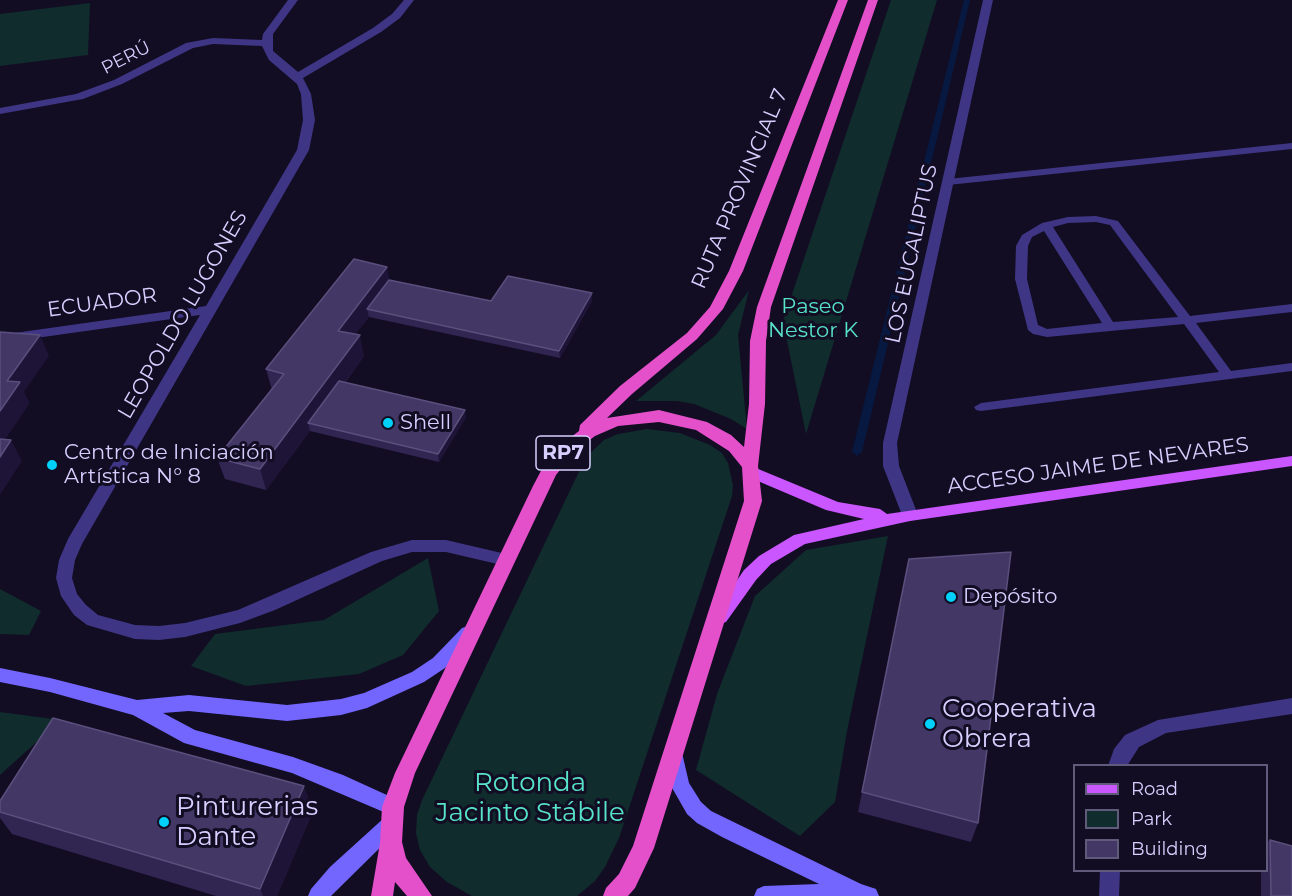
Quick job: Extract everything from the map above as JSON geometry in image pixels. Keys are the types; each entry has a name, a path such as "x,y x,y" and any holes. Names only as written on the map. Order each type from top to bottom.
{"highway":[{"name":"RUTA PROVINCIAL 7","path":"569,447 626,390 692,336 716,309 735,271 843,0"},
{"path":"614,896 627,881 643,848 752,507 754,489 750,469 757,404 758,341 764,307 873,0"},
{"name":"RP7","path":"382,896 392,825 405,773 545,478 569,447 590,432 615,421 659,417 687,421 714,431 735,447 750,469"},
{"path":"392,825 396,861 405,878 421,896"}],"main road":[{"name":"ACCESO JAIME DE NEVARES","path":"714,627 750,575 765,560 782,548 820,534 910,515 1292,461"},
{"name":"ACCESO JAIME DE NEVARES","path":"750,469 848,511 882,516 910,515"},
{"path":"137,708 189,704 287,712 341,707 367,700 418,677 439,663 477,621"},
{"path":"0,675 50,685 137,708 191,737 293,765 336,781 392,825 337,874 318,896"},
{"path":"673,754 680,786 694,808 704,817 863,895"},
{"path":"764,896 863,895"}],"street":[{"path":"292,0 268,34 267,43 268,51 273,58 297,77 377,30 396,16 409,0"},
{"name":"LOS EUCALIPTUS","path":"910,515 891,466 890,443 988,0"},
{"name":"PERÚ","path":"0,111 79,97 118,82 190,45 213,41 267,43"},
{"name":"LEOPOLDO LUGONES","path":"297,77 302,83 308,107 309,120 303,150 74,543 67,560 64,578 69,596 80,610 93,620 135,632 159,633 185,630 240,616 378,556 412,546 446,546 506,560"},
{"name":"ECUADOR","path":"0,339 211,309"},
{"path":"1119,760 1132,741 1164,726 1292,706"},
{"path":"1109,896 1110,872"}],"lane":[{"path":"948,182 1292,146"},
{"path":"1228,375 1187,320 1114,222 1096,219 1068,220 1046,225 1028,235 1022,246 1021,279 1032,327 1037,331 1047,333 1187,320 1292,308"},
{"path":"1046,225 1110,326"},
{"path":"981,407 1292,367"}],"green space":[{"name":"Paseo Nestor K","path":"891,0 937,0 806,434 783,321"},
{"path":"90,3 88,55 0,66 0,14"},
{"path":"749,290 738,335 747,429 731,419 694,404 677,401 636,401 716,335"},
{"name":"Rotonda Jacinto Stábile","path":"647,429 680,433 710,445 722,453 728,463 733,485 732,496 619,838 605,867 595,881 577,896 472,896 447,882 430,867 420,850 416,833 417,815 422,800 586,457 604,440 618,434"},
{"path":"888,536 847,731 835,802 800,836 696,770 717,694 755,596 806,550"},
{"path":"428,558 439,611 403,655 359,674 246,686 191,666 215,634 324,620"},
{"path":"0,589 41,611 29,635 0,634"},
{"path":"0,712 61,720 0,775"}],"building":[{"path":"354,259 387,267 338,331 360,335 260,469 217,458 284,374 266,369"},
{"path":"508,276 592,293 559,351 367,309 389,280 491,301"},
{"path":"0,332 40,335 7,381 20,382 0,411"},
{"path":"339,381 465,410 438,454 308,423"},
{"path":"0,439 11,440 0,457"},
{"name":"Cooperativa Obrera","path":"1011,552 978,823 862,792 909,559"},
{"name":"Pinturerias Dante","path":"53,718 304,786 260,889 0,812 0,801"},
{"path":"1270,840 1292,846 1292,896 1271,896"}],"waterway":[{"path":"857,452 967,0"}],"place":[{"name":"Shell","path":"388,423"},
{"name":"Centro de Iniciación Artística N° 8","path":"52,465"},
{"name":"Depósito","path":"951,597"},
{"name":"Cooperativa Obrera","path":"930,724"},
{"name":"Pinturerias Dante","path":"164,822"}]}
